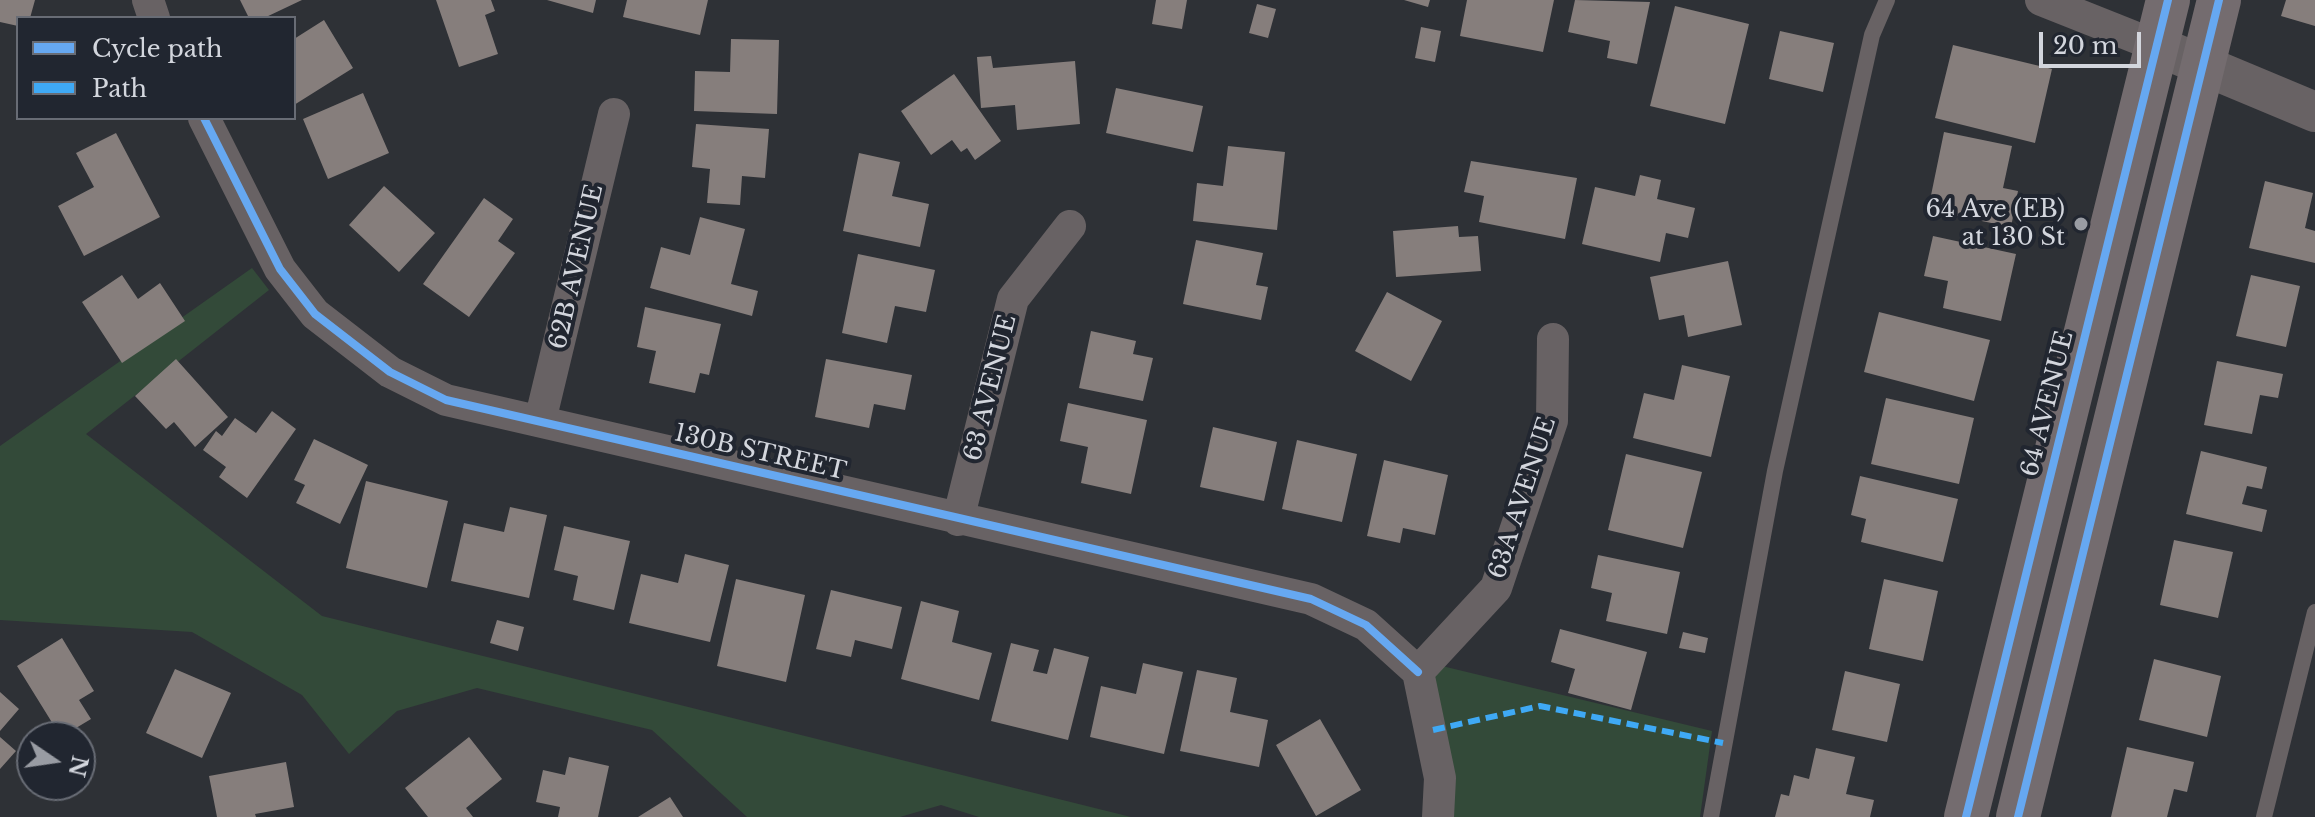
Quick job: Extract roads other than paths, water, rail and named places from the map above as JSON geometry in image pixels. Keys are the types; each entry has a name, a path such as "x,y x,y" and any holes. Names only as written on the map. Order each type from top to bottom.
{"main road":[{"name":"64 AVENUE","path":"1966,817 2168,0"},
{"path":"2018,817 2219,0"}],"street":[{"path":"2041,0 2315,112"},
{"name":"62B AVENUE","path":"540,421 614,114"},
{"name":"130B STREET","path":"205,120 280,269 315,314 390,372 446,400 1311,599 1366,625 1418,672"},
{"name":"63 AVENUE","path":"958,520 1013,299 1070,226"},
{"name":"63A AVENUE","path":"1418,672 1496,588 1552,421 1553,339"},
{"path":"1418,672 1440,778 1438,817"}],"lane":[{"path":"1711,817 1778,456 1872,35 1887,0"},
{"path":"2264,817 2315,612"}],"place":[{"name":"64 Ave (EB) at 130 St","path":"2081,224"}]}
